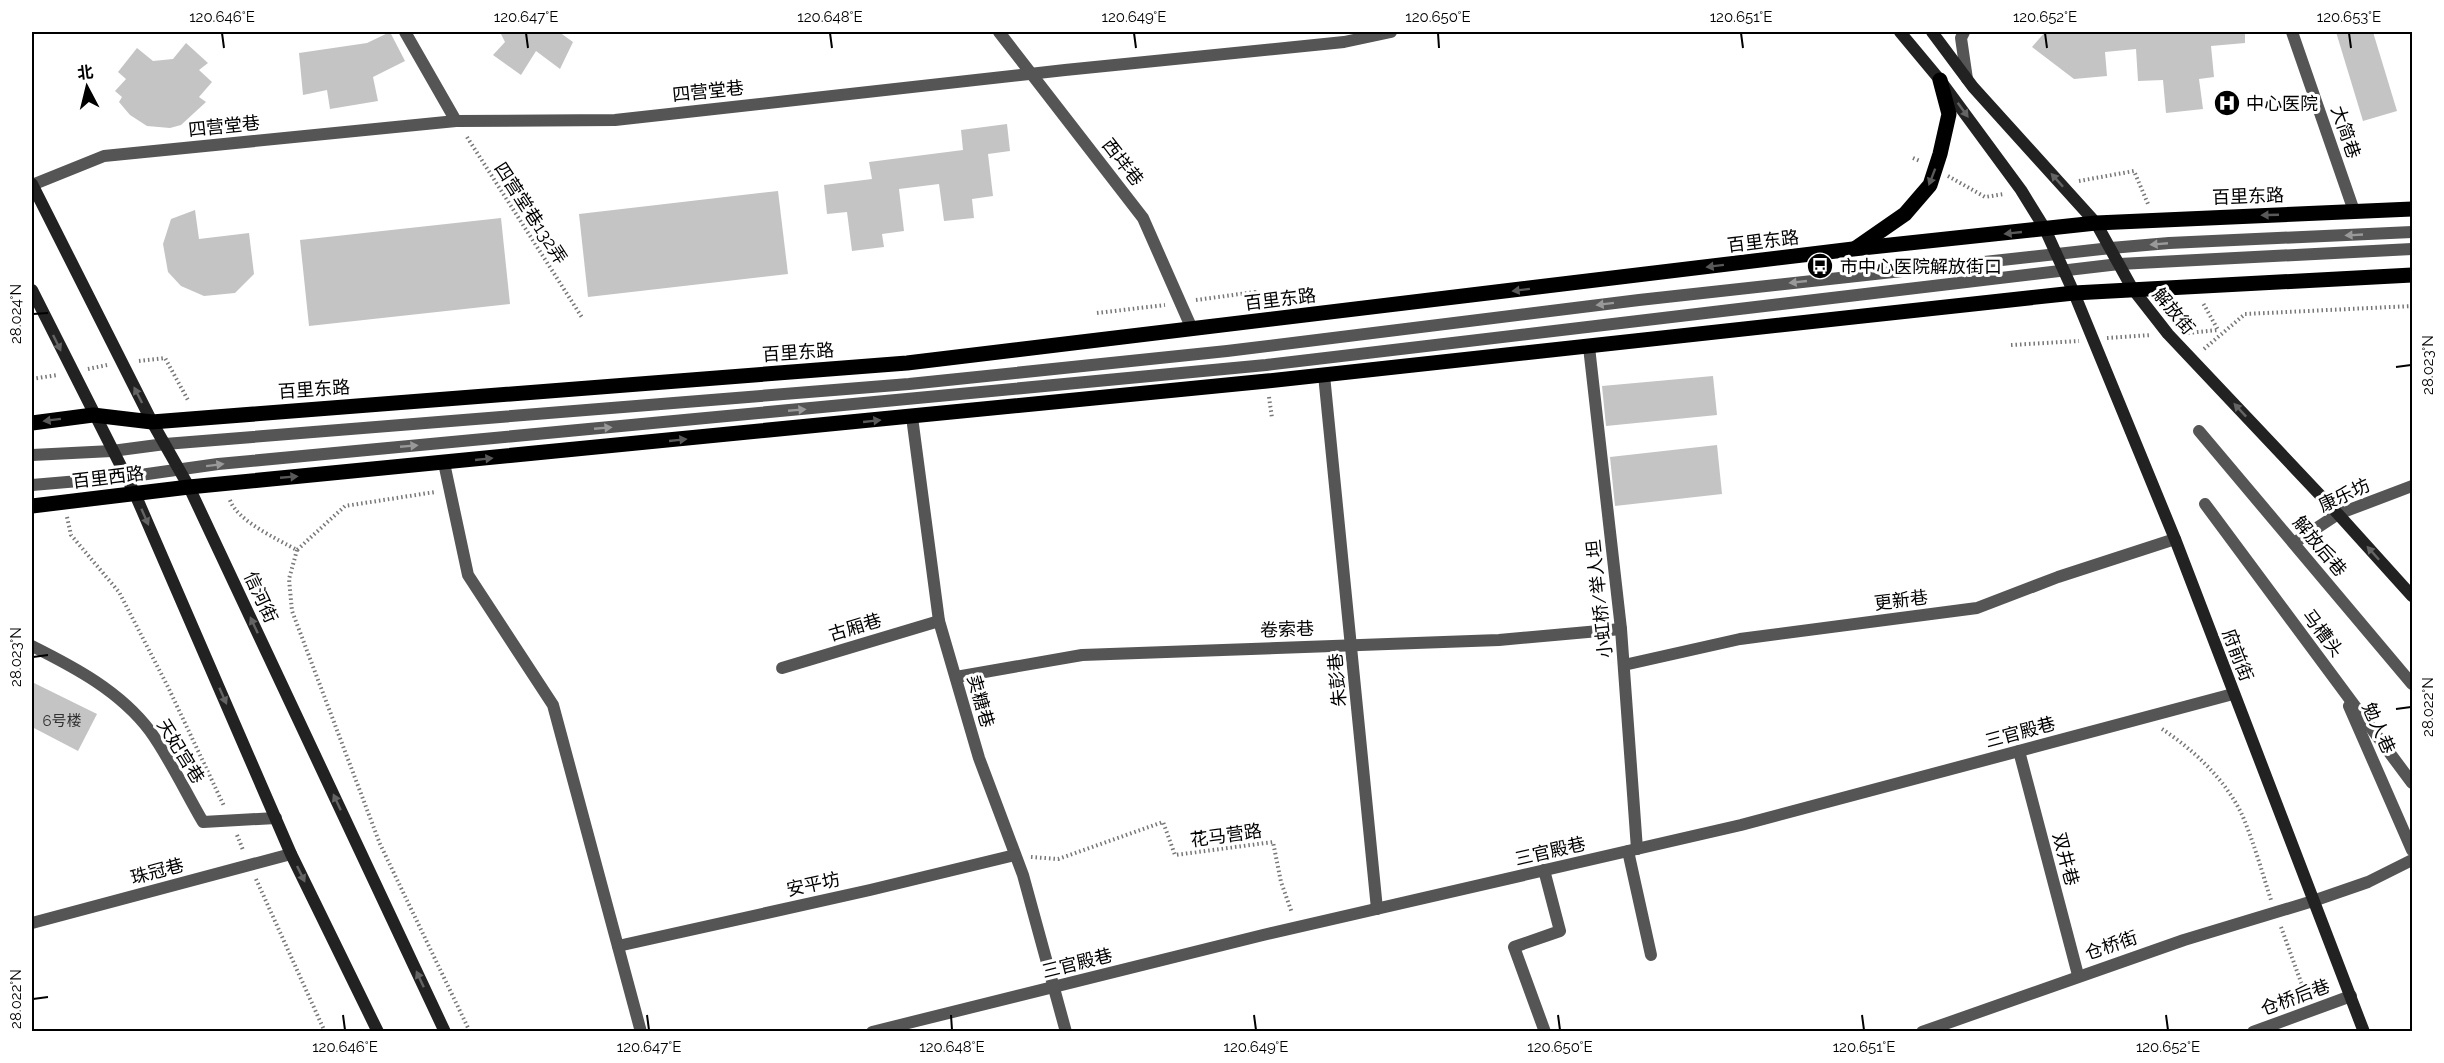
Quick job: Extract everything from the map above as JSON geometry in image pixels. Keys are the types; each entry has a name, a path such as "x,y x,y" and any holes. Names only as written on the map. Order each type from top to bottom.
{"main road":[{"path":"1900,32 1940,80 2021,190 2045,229 2074,292"},
{"name":"解放街","path":"1932,32 1967,79 2096,223 2132,288 2168,334 2412,596"},
{"path":"1853,249 1905,214 1930,185 1940,154 1948,114 1940,80"},
{"name":"信河街","path":"32,185 152,422 189,487 444,1032"},
{"name":"百里东路","path":"152,422 907,363 1853,249 2096,223 2412,209"},
{"path":"189,487 1324,375 2074,292 2412,274"},
{"path":"32,290 93,415 135,494 291,854 378,1032"},
{"name":"府前街","path":"2074,292 2175,539 2364,1032"},
{"path":"32,423 93,415 152,422"},
{"name":"百里西路","path":"32,506 189,487"}],"street":[{"path":"405,32 456,121"},
{"name":"西垟巷","path":"999,32 1143,218 1192,329"},
{"name":"四营堂巷","path":"32,185 104,156 456,121 615,120 1344,42 1391,32"},
{"path":"1964,32 1961,38 1967,79"},
{"name":"大简巷","path":"2292,32 2354,211"},
{"path":"32,455 112,451 165,444 909,384 1227,351 1639,300 2110,248 2169,243 2412,232"},
{"path":"32,485 126,477 241,462 1266,365 2119,264 2412,249"},
{"name":"小虹桥/举人坦","path":"1590,347 1624,665 1633,850 1651,955"},
{"name":"朱彭巷","path":"1324,375 1377,909"},
{"name":"卖糖巷","path":"912,417 939,621 979,758 1023,875 1066,1032"},
{"name":"解放后巷","path":"2199,430 2412,684"},
{"path":"444,463 468,575 553,705 641,1032"},
{"name":"康乐坊","path":"2294,543 2338,514 2412,486"},
{"name":"马槽头","path":"2205,504 2412,783"},
{"name":"更新巷","path":"1624,665 1740,639 1977,608 2058,577 2175,539"},
{"name":"古厢巷","path":"782,668 939,621"},
{"name":"卷索巷","path":"956,677 1082,655 1499,640 1621,630"},
{"name":"天妃宫巷","path":"32,646 77,669 110,692 150,730 203,822 276,818"},
{"name":"勉人巷","path":"2341,686 2412,850"},
{"name":"三官殿巷","path":"872,1032 1298,927 1752,822 2233,694"},
{"name":"双井巷","path":"2019,751 2078,975"},
{"name":"珠冠巷","path":"32,923 291,854"},
{"name":"安平坊","path":"618,946 1015,855"},
{"name":"仓桥街","path":"1922,1032 2078,975 2368,882 2412,860"},
{"path":"1544,870 1560,931 1514,947 1545,1032"},
{"name":"仓桥后巷","path":"2253,1032 2351,996"}],"path":[{"name":"四营堂巷132弄","path":"456,121 583,319"},
{"path":"2192,360 2245,314 2412,306"},
{"path":"63,502 71,535 119,592 168,687 325,1032"},
{"path":"297,550 289,579 292,611 380,844 470,1032"},
{"path":"2144,718 2182,742 2218,777 2242,815 2312,1010"},
{"name":"花马营路","path":"1015,855 1058,859 1163,822 1175,855 1273,842 1281,882 1298,927"}],"building":[{"path":"390,32 405,61 373,77 378,101 330,109 327,90 303,95 299,53 367,43"},
{"path":"500,32 559,32 573,42 560,69 536,51 521,75 493,55 505,42"},
{"path":"2045,32 2245,32 2245,43 2211,46 2214,77 2199,79 2203,109 2166,113 2163,80 2138,81 2136,49 2105,52 2107,76 2074,79 2032,47"},
{"path":"2336,32 2373,32 2397,111 2363,121"},
{"path":"186,43 208,63 199,70 212,82 199,97 206,102 181,125 170,128 147,126 130,115 119,102 122,97 115,91 126,79 118,72 137,48 153,61 173,59"},
{"path":"1007,124 1010,151 988,154 993,196 972,199 974,218 944,221 939,184 899,189 904,231 882,234 884,247 852,251 847,212 827,214 824,185 872,179 869,162 963,150 961,130"},
{"path":"778,191 788,274 588,297 579,214"},
{"path":"195,210 199,239 249,233 254,274 235,293 204,296 181,286 168,272 163,244 171,219"},
{"path":"501,218 510,304 309,326 300,240"},
{"path":"1713,376 1717,415 1606,426 1602,386"},
{"path":"1717,445 1722,494 1615,506 1610,457"},
{"path":"32,682 97,714 78,751 32,727"}],"place":[{"name":"中心医院","path":"2227,103"},
{"name":"市中心医院解放街口","path":"1820,266"}]}
